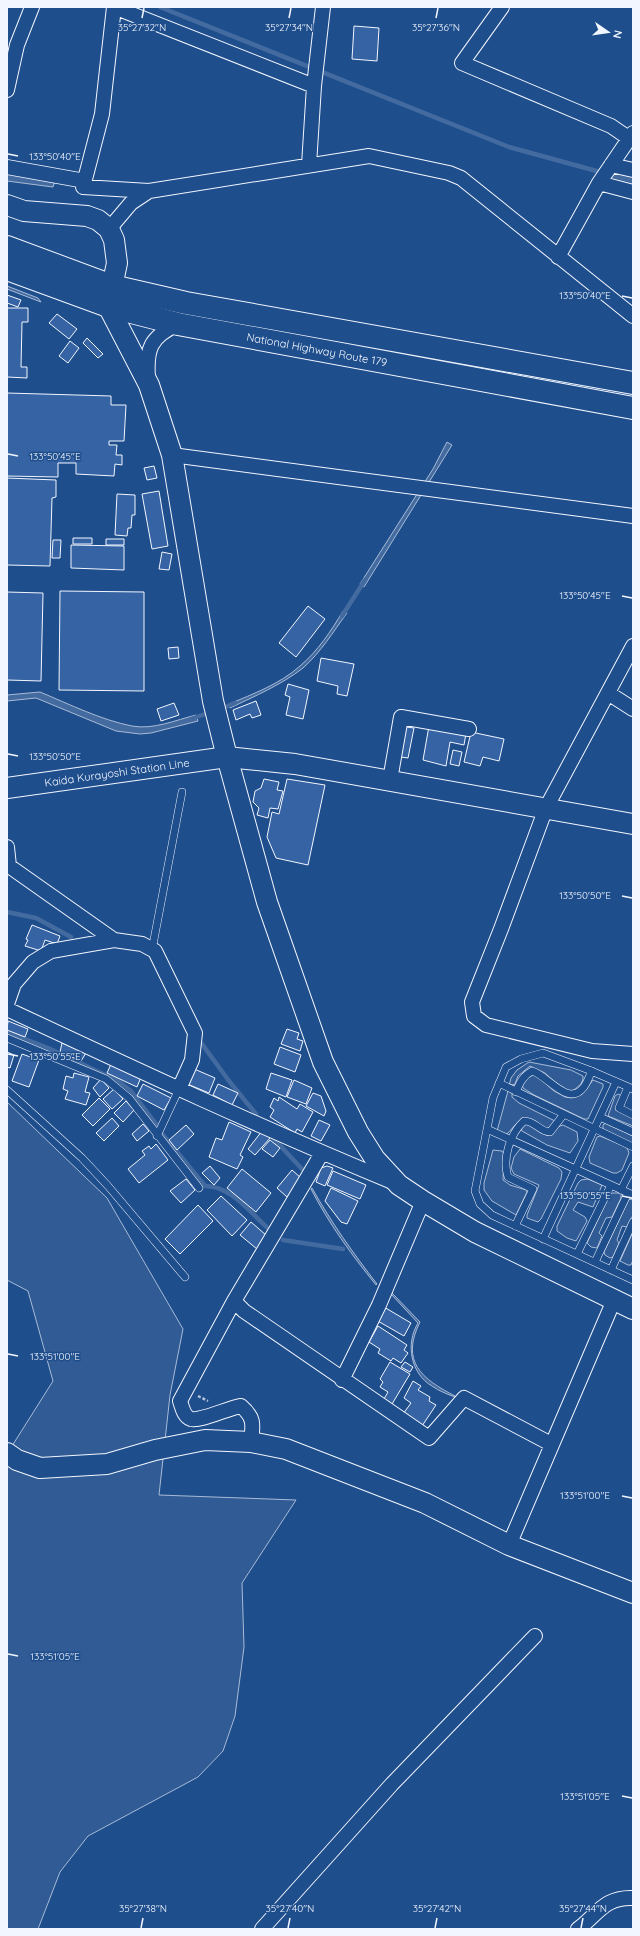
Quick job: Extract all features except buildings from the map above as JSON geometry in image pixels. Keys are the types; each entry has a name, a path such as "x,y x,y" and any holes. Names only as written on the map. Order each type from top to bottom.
{"highway":[{"name":"National Highway Route 179","path":"7,247 110,296 178,324 633,408"},
{"name":"National Highway Route 179","path":"7,269 110,296 186,303 633,383"}],"street":[{"path":"7,90 12,44 32,7"},
{"path":"314,86 114,7 102,114 83,187 149,191 369,156 449,173 461,178 633,316"},
{"path":"309,165 314,86 323,7"},
{"path":"502,7 462,64 611,126 632,137 598,183 558,257"},
{"path":"611,165 633,170"},
{"path":"7,167 85,181"},
{"path":"598,183 633,192"},
{"path":"109,229 131,203 149,191"},
{"path":"7,205 24,211 87,216 98,220 109,229 114,240 117,263 110,296 148,385 172,455 213,701 267,902 323,1062 358,1132 375,1158 399,1185"},
{"path":"148,385 147,358 150,346 158,336 178,324"},
{"path":"172,455 633,516"},
{"path":"633,646 546,808 472,1002 474,1016 486,1025 592,1051 633,1054"},
{"path":"608,693 633,709"},
{"path":"390,780 401,717 469,729"},
{"name":"Kaida Kurayoshi Station Line","path":"7,788 227,757 295,764 633,824"},
{"path":"7,847 9,866 114,940"},
{"path":"7,1004 14,984 33,962 51,951 114,940 142,944 155,951 195,1033 192,1060 179,1089"},
{"path":"7,1009 179,1089 322,1153 399,1185 474,1232 633,1309"},
{"path":"251,1442 252,1420 249,1413 241,1406 191,1419 186,1416 180,1401 184,1391 234,1301 322,1153"},
{"path":"342,1380 379,1305 423,1201"},
{"path":"509,1545 614,1300"},
{"path":"234,1301 244,1311 342,1380 429,1438 464,1398 551,1444"},
{"path":"7,1453 17,1460 40,1468 67,1468 107,1464 155,1450 205,1440 251,1442 286,1449 425,1503 509,1545 633,1593"},
{"path":"262,1929 392,1784 535,1636"},
{"path":"578,1929 588,1921 596,1911 608,1902 624,1898 633,1898"}],"lane":[{"path":"152,950 182,792"},
{"path":"7,1038 106,1079 129,1098 157,1136 199,1188"},
{"path":"633,1115 619,1108 631,1088 592,1071 543,1053 521,1059 506,1066 493,1098 474,1191 480,1204 492,1215 631,1279 633,1271"},
{"path":"516,1092 520,1082 526,1074 532,1071 539,1073 562,1092 575,1094 583,1089 592,1071"},
{"path":"543,1239 616,1082"},
{"path":"499,1084 633,1147"},
{"path":"157,1136 179,1089"},
{"path":"7,1090 56,1133 87,1163 185,1278"},
{"path":"515,1226 532,1189 508,1177 506,1169 511,1139 524,1121 529,1121 546,1132 550,1132 564,1114"},
{"path":"600,1117 633,1131"},
{"path":"487,1129 628,1192"},
{"path":"595,1262 628,1192 633,1166"},
{"path":"577,1254 611,1185"},
{"path":"611,1270 633,1222"}],"path":[{"path":"184,1391 209,1401"}],"shaded area":[{"path":"7,173 55,181 53,187 7,181"},
{"path":"7,286 38,298 41,302 7,289"},
{"path":"447,442 452,445 364,587 360,584 433,469"},
{"path":"343,611 347,613 321,649 303,668 277,685 230,708 229,704 275,683 300,666 313,654 324,640"},
{"path":"40,692 97,716 132,726 156,726 196,715 198,721 151,733 140,734 116,731 36,698 7,701 7,695"},
{"path":"529,1062 571,1070 583,1076 583,1079 581,1084 574,1090 569,1091 562,1089 545,1073 530,1066 518,1076 515,1084 509,1086 511,1078 517,1070"},
{"path":"532,1075 537,1076 554,1091 565,1097 572,1098 583,1093 593,1080 603,1084 603,1087 588,1119 584,1119 534,1095 523,1088 522,1082"},
{"path":"508,1091 512,1093 512,1097 519,1103 555,1121 550,1129 544,1129 535,1123 517,1123 507,1134 497,1131"},
{"path":"618,1094 622,1096 617,1108 633,1117 633,1126 608,1116 615,1096"},
{"path":"7,1102 107,1198 183,1329 170,1395 159,1495 296,1500 242,1583 244,1647 235,1716 223,1751 198,1777 88,1836 60,1872 38,1929 7,1929 7,1444 12,1446 53,1381 28,1291 7,1280"},
{"path":"526,1121 542,1132 563,1125 577,1132 578,1141 570,1153 547,1145 522,1131 521,1129"},
{"path":"606,1123 633,1136 633,1144 603,1129 603,1125"},
{"path":"600,1136 626,1147 628,1150 629,1153 622,1170 617,1173 613,1173 590,1163 589,1157 597,1137"},
{"path":"520,1149 559,1168 562,1172 561,1179 541,1219 538,1222 527,1218 527,1215 539,1185 514,1174 511,1168 514,1157"},
{"path":"493,1150 502,1151 504,1154 503,1180 510,1185 526,1190 527,1192 516,1215 492,1201 484,1190 484,1183"},
{"path":"588,1179 602,1185 593,1207 578,1202 573,1210 585,1217 587,1221 576,1241 567,1238 557,1231 557,1226 578,1183 581,1180"},
{"path":"312,1188 351,1249 377,1284 376,1285 333,1227 311,1189"},
{"path":"612,1193 621,1194 621,1198 612,1217 606,1218 599,1233 602,1236 597,1248 591,1247 587,1243 609,1196"},
{"path":"629,1199 633,1200 633,1215 627,1227 622,1226 617,1240 619,1243 613,1257 610,1258 605,1255 604,1252"},
{"path":"633,1232 633,1260 631,1265 628,1265 620,1261"},
{"path":"390,1293 392,1293 420,1322 414,1336 412,1348 414,1359 418,1368 424,1376 455,1397 435,1388 425,1381 419,1374 412,1358 411,1349 414,1331 418,1323"}],"waterway":[{"path":"160,7 509,147 633,181"},
{"path":"342,616 365,580"},
{"path":"220,709 235,703"},
{"path":"191,719 211,712"},
{"path":"7,912 36,918 71,937"},
{"path":"7,1032 48,1048 118,1081 131,1091 156,1124"},
{"path":"202,1044 229,1081 256,1114"},
{"path":"163,1135 205,1186 215,1187 232,1196 270,1230"},
{"path":"273,1138 302,1169"},
{"path":"283,1240 343,1249"}]}
